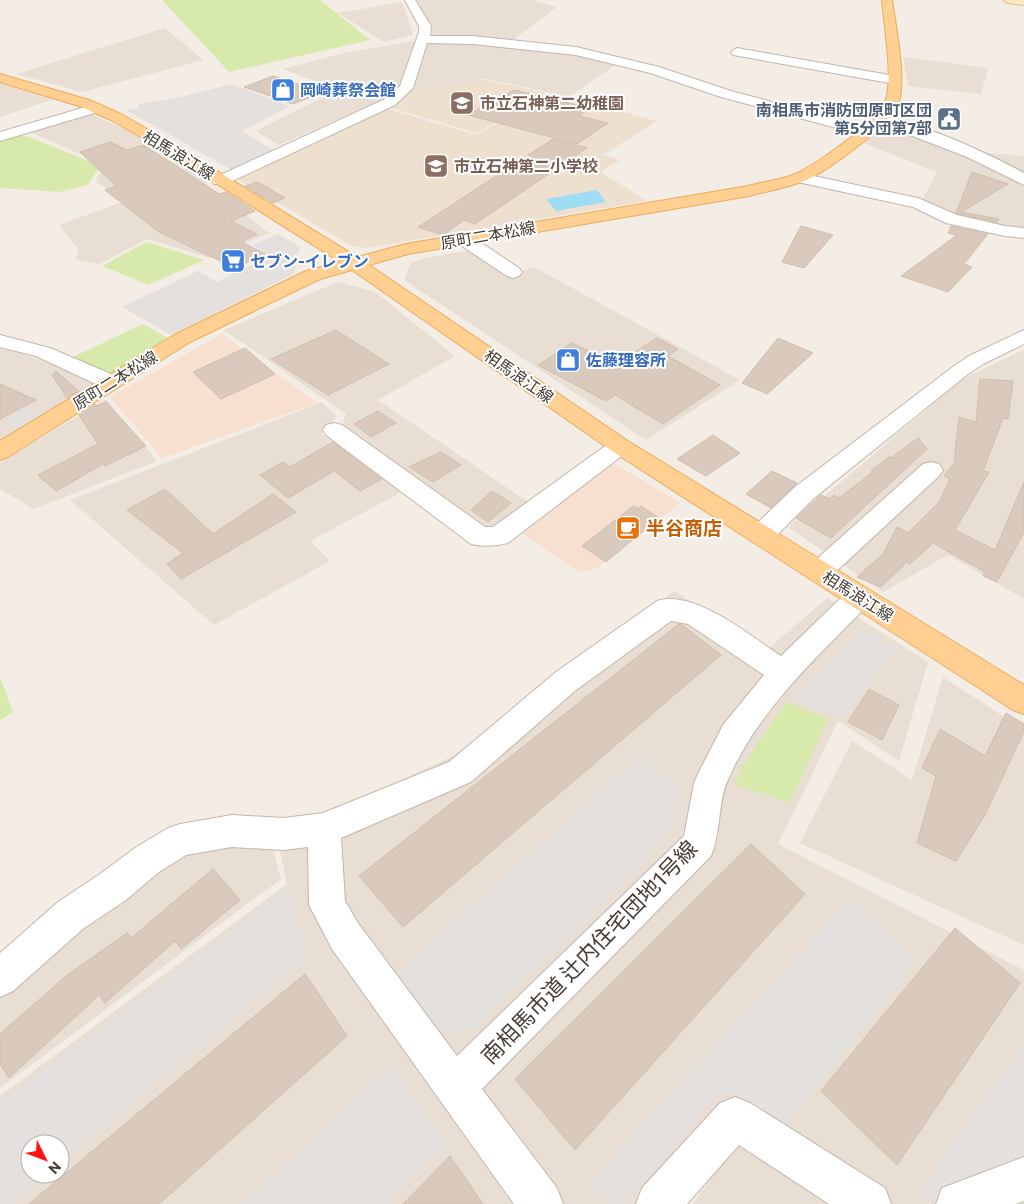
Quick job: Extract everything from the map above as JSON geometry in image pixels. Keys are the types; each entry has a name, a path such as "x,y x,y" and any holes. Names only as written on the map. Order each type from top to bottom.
{"main road":[{"name":"原町二本松線","path":"0,452 183,338 312,275 353,262 406,249 749,191 799,178 823,166 881,118 892,102 895,80 887,0"},
{"name":"相馬浪江線","path":"0,78 66,96 96,108 168,147 353,262 620,446 1024,701"}],"street":[{"path":"220,181 390,102 406,88 423,39 425,26 410,0"},
{"path":"1008,0 1024,2"},
{"path":"423,39 491,41 576,51 629,63 726,94 864,131"},
{"path":"738,52 895,80"},
{"path":"0,137 96,108"},
{"path":"881,118 983,158 1024,180"},
{"path":"799,178 918,204 952,219 1005,231 1024,233"},
{"path":"465,240 513,272"},
{"path":"760,535 804,493 960,370 1024,336"},
{"path":"0,341 28,346 70,362 110,382"},
{"path":"334,430 480,537 499,536 620,446"},
{"path":"819,572 931,470"},
{"name":"南相馬市道 辻内住宅団地1号線","path":"455,1087 699,844 710,783 734,735 783,673 859,597"},
{"path":"0,978 71,915 113,887 147,860 180,840 232,831 284,834 324,829 460,772 566,682 667,609 695,614 783,673"},
{"path":"324,829 327,905 345,936 541,1204"},
{"path":"658,1204 735,1118 869,1204"},
{"path":"958,1204 1024,1179"}],"shaded area":[{"path":"417,0 531,0 557,7 513,40 431,37 433,30"},
{"path":"402,2 413,35 384,42 338,13"},
{"path":"165,28 203,60 82,92 16,74"},
{"path":"415,41 545,49 618,63 569,97 483,78 467,85 426,88 410,87 279,145 256,131 338,90 283,69 345,53"},
{"path":"903,57 988,68 981,94 908,86"},
{"name":"市立石神第二幼稚園","path":"481,79 547,93 477,133 388,107 411,88 468,85"},
{"path":"0,83 54,99 0,117"},
{"path":"231,84 290,106 242,131 275,151 232,170 126,110 139,108 138,104 181,97"},
{"name":"市立石神第二小学校","path":"551,93 657,121 603,155 620,160 601,172 647,201 367,248 352,246 237,179 385,108 476,135"},
{"path":"89,113 126,130 174,158 269,233 210,258 147,239 99,264 75,260 79,250 59,225 125,201 96,182 104,164 27,131"},
{"path":"888,125 972,157 1024,185 1024,232 953,218 922,201 937,172 863,143"},
{"path":"976,152 1024,156 1024,176"},
{"path":"278,234 300,247 294,274 171,335 122,307 198,271 217,282 270,256 252,245"},
{"path":"475,249 512,274 534,267 740,380 646,440 404,280 411,263 422,259"},
{"path":"338,282 375,292 455,356 378,400 528,502 490,529 342,425 346,414 224,330"},
{"path":"222,334 317,403 162,458 110,397"},
{"path":"0,349 14,351 98,380 0,440"},
{"path":"1024,350 1024,599 948,555 883,592 788,527 964,378"},
{"path":"106,399 157,461 34,509 0,489 0,463"},
{"path":"322,402 337,416 321,434 402,492 310,541 330,561 214,625 70,500"},
{"path":"28,406 42,415 16,429 4,420"},
{"path":"610,461 680,503 598,567 581,573 517,530"},
{"path":"674,591 767,650 827,598 928,662 899,761 838,721 778,844 1024,970 1024,1204 841,1204 739,1135 683,1204 0,1204 0,1096 287,884 273,818 321,817 453,756"},
{"path":"861,632 876,635 896,649 842,718 792,699"},
{"path":"943,677 1024,730 1024,945 800,843 852,741 912,780"},
{"path":"641,755 678,789 673,826 634,871 472,1030 438,1031 394,974"},
{"path":"264,816 281,879 0,1088 0,965 171,833"},
{"path":"288,887 307,958 70,1156 70,1134 20,1134 20,1184 36,1184 12,1204 0,1204 0,1102"},
{"path":"849,899 918,960 785,1126 721,1091 624,1204 611,1204 589,1182"},
{"path":"1024,1043 1024,1204 937,1204 918,1193"},
{"path":"390,1065 447,1145 388,1204 242,1204"},
{"path":"745,1144 834,1204 693,1204 734,1146"}],"green space":[{"path":"162,0 320,0 370,40 229,72"},
{"path":"0,132 30,137 100,166 88,185 59,192 0,188"},
{"path":"146,242 204,260 148,285 102,266"},
{"path":"143,324 168,338 111,373 71,358"},
{"path":"0,677 13,712 0,720"},
{"path":"786,702 828,718 790,803 735,785 742,767"}],"water":[{"path":"597,190 606,202 556,211 546,199"}],"building":[{"name":"岡崎葬祭会館","path":"273,76 323,92 293,104 244,87"},
{"path":"514,90 585,107 581,110 586,111 579,116 608,123 577,144 468,115"},
{"path":"553,139 587,148 475,224 464,220 443,235 418,227"},
{"path":"110,142 127,150 143,145 219,194 226,192 255,211 231,221 257,234 242,242 265,254 235,268 159,232 105,190 116,186 80,152"},
{"path":"972,172 1008,184 961,212 999,219 997,222 956,213"},
{"path":"258,182 285,198 273,203 245,186"},
{"path":"801,226 833,235 804,268 782,262"},
{"path":"951,226 988,234 964,264 972,267 948,292 901,276 957,235 948,233"},
{"path":"336,330 389,364 328,395 271,359"},
{"path":"657,338 678,349 668,356 720,385 663,424 615,395 606,401 538,365 572,343 617,364"},
{"path":"778,338 813,353 767,394 742,383"},
{"path":"245,348 275,374 221,399 193,372"},
{"path":"56,371 79,391 67,398 52,375"},
{"path":"980,379 1013,381 1008,419 1003,418 983,471 989,472 955,530 995,550 1024,482 1024,532 997,582 983,576 985,572 933,543 910,564 907,562 881,587 857,577 883,554 897,527 908,533 940,501 950,479 944,476 954,463 959,417 976,422"},
{"path":"0,384 36,400 0,419"},
{"path":"106,402 146,446 105,466 103,464 56,491 38,475 98,444 79,415 95,404 97,406"},
{"path":"378,411 396,423 371,437 354,424"},
{"path":"713,435 740,453 706,476 677,459"},
{"path":"918,438 927,449 831,538 796,518 821,495 830,499 834,495 839,498 889,457 891,458"},
{"path":"333,442 381,479 360,491 334,471 288,498 260,475 283,462 290,467"},
{"path":"441,452 461,465 433,482 409,467"},
{"path":"772,471 797,483 771,508 746,494"},
{"path":"165,489 213,534 273,494 296,512 181,579 167,564 183,553 127,510"},
{"path":"492,491 511,503 488,522 471,510"},
{"name":"半谷商店","path":"633,506 638,509 641,506 659,518 606,562 582,546"},
{"path":"679,624 721,655 403,927 359,876"},
{"path":"869,689 899,705 882,740 848,722"},
{"path":"1006,713 1024,724 1024,731 985,815 956,861 917,843 936,776 922,768 940,729 985,756"},
{"path":"751,844 805,894 575,1150 515,1079"},
{"path":"213,869 240,900 181,949 175,941 105,1003 99,995 9,1078 0,1064 0,1034 66,976 127,933 131,938"},
{"path":"955,928 1020,983 897,1165 821,1091"},
{"path":"305,974 347,1036 159,1204 29,1204 53,1184 70,1184 70,1170"},
{"path":"450,1156 483,1204 403,1204"}],"place":[{"name":"岡崎葬祭会館","path":"283,90"},
{"name":"市立石神第二幼稚園","path":"462,103"},
{"name":"南相馬市消防団原町区団 第5分団第7部","path":"949,119"},
{"name":"市立石神第二小学校","path":"436,166"},
{"name":"セブン-イレブン","path":"233,261"},
{"name":"佐藤理容所","path":"568,360"},
{"name":"半谷商店","path":"628,528"}]}
